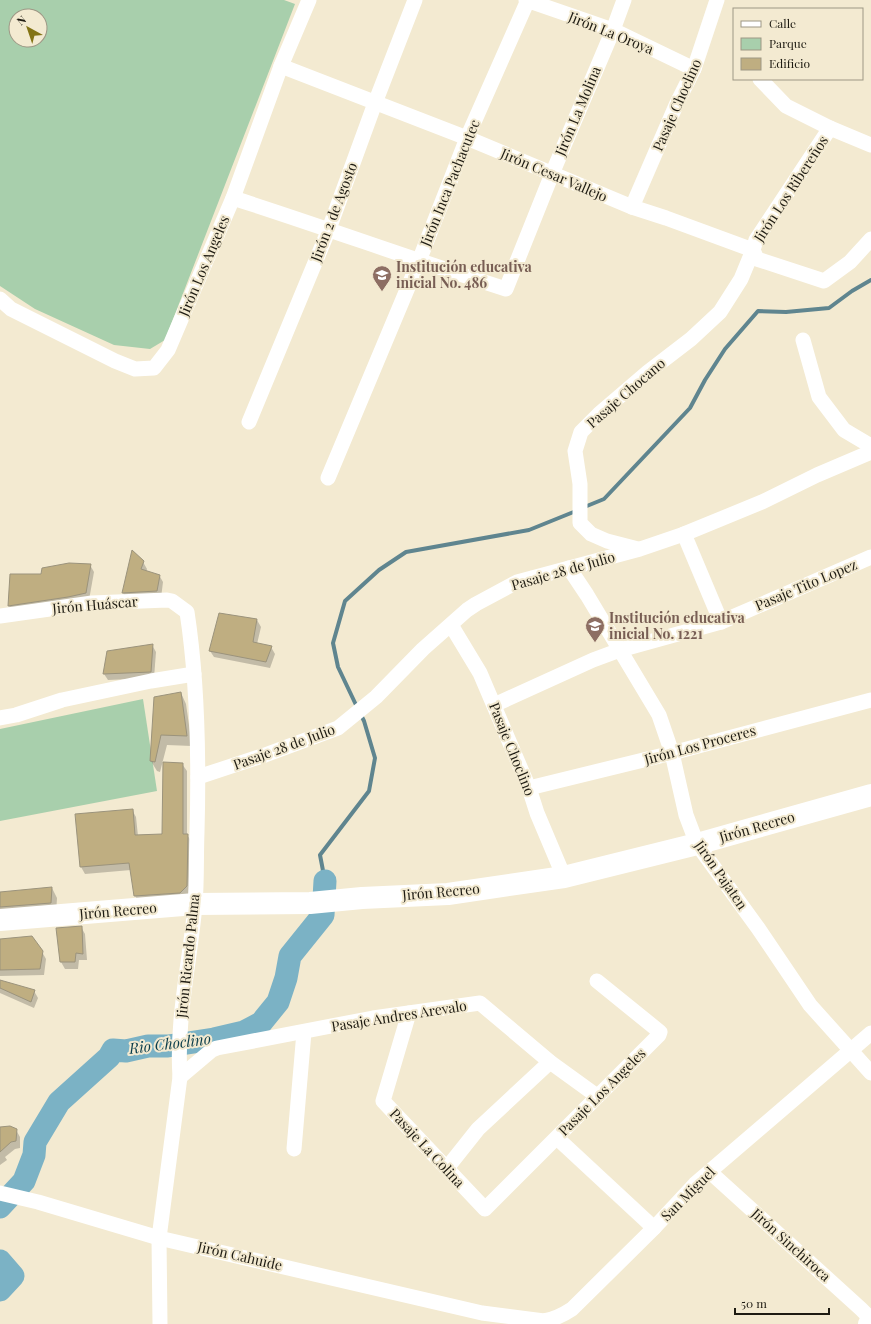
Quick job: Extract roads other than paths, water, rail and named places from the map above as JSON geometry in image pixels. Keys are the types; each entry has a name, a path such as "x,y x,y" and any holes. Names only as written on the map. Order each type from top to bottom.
{"main road":[{"name":"Jirón Recreo","path":"0,920 195,904 310,903 362,898 448,894 564,877 697,844 871,795"},
{"path":"868,1324 871,1320"}],"street":[{"name":"Jirón 2 de Agosto","path":"249,422 329,229 375,103 415,0"},
{"name":"Jirón La Oroya","path":"527,0 613,30 694,69"},
{"name":"Jirón Inca Pachacutec","path":"328,478 419,262 467,138 527,0"},
{"name":"Jirón La Molina","path":"419,262 506,289 624,0"},
{"name":"Pasaje Choclino","path":"632,207 677,103 694,69 717,0"},
{"name":"Jirón Los Angeles","path":"0,299 11,309 115,361 135,369 154,368 168,350 233,198 281,66 307,1"},
{"name":"Jirón Cesar Vallejo","path":"281,66 467,138 632,207 753,250 757,259 824,281 850,262 871,239"},
{"path":"761,80 786,106 830,128 871,145"},
{"name":"Jirón Los Ribereños","path":"753,250 756,240 830,128"},
{"path":"233,198 329,229 419,262"},
{"name":"Pasaje Chocano","path":"640,549 607,541 590,534 580,523 580,484 575,452 581,432 599,414 648,372 691,339 720,312 741,280 753,250"},
{"path":"803,340 819,398 844,430 871,446"},
{"name":"Pasaje 28 de Julio","path":"198,778 338,728 376,697 423,650 476,604 506,587 517,582 640,549 684,534 762,502 817,475 871,452"},
{"path":"684,534 721,622"},
{"name":"Pasaje Tito Lopez","path":"494,705 620,650 721,622 871,557"},
{"name":"Jirón Pajaten","path":"569,568 587,595 659,715 672,753 686,815 697,844 758,928 810,1005 852,1050 871,1073"},
{"name":"Jirón Huáscar","path":"0,616 92,603 167,600 172,601 187,612"},
{"name":"Jirón Ricardo Palma","path":"160,1324 159,1238 180,1077 180,1030 195,904 198,778 192,643 187,612"},
{"name":"Pasaje Choclino","path":"451,625 480,673 529,788 537,813 564,877"},
{"path":"0,718 16,715 62,700 151,681 194,674"},
{"name":"Jirón Los Proceres","path":"529,788 672,753 871,700"},
{"name":"Pasaje Los Angeles","path":"485,1209 660,1034 660,1032 597,981"},
{"name":"Pasaje Andres Arevalo","path":"180,1077 214,1048 373,1018 480,1003 550,1062 597,1096"},
{"name":"Pasaje La Colina","path":"409,1013 383,1101 485,1209"},
{"path":"294,1149 304,1032"},
{"name":"San Miguel","path":"488,1319 544,1321 562,1316 572,1309 654,1228 695,1184 871,1034"},
{"path":"447,1168 478,1129 550,1062"},
{"path":"557,1138 654,1228"},
{"name":"Jirón Sinchiroca","path":"710,1172 862,1309 871,1320"},
{"name":"Jirón Cahuide","path":"0,1193 38,1202 159,1238 488,1319"}],"waterway":[{"path":"582,508 604,499 690,408 705,380 725,349 758,311 786,312 829,308 852,291 871,280"},
{"path":"357,707 338,667 333,643 345,601 379,570 406,552 529,530 576,511"},
{"path":"325,881 320,855 369,791 375,758 364,721 360,713"},
{"name":"Rio Choclino","path":"0,1207 24,1181 34,1155 35,1142 59,1102 109,1057 113,1050 126,1051 148,1046 168,1046 214,1039 244,1032 261,1023 278,1002 286,978 290,956 323,915 325,881"},
{"name":"Rio Choclino","path":"0,1261 13,1276 0,1290"}],"place":[{"name":"Institución educativa inicial No. 486","path":"382,292"},
{"name":"Institución educativa inicial No. 1221","path":"595,643"}]}
